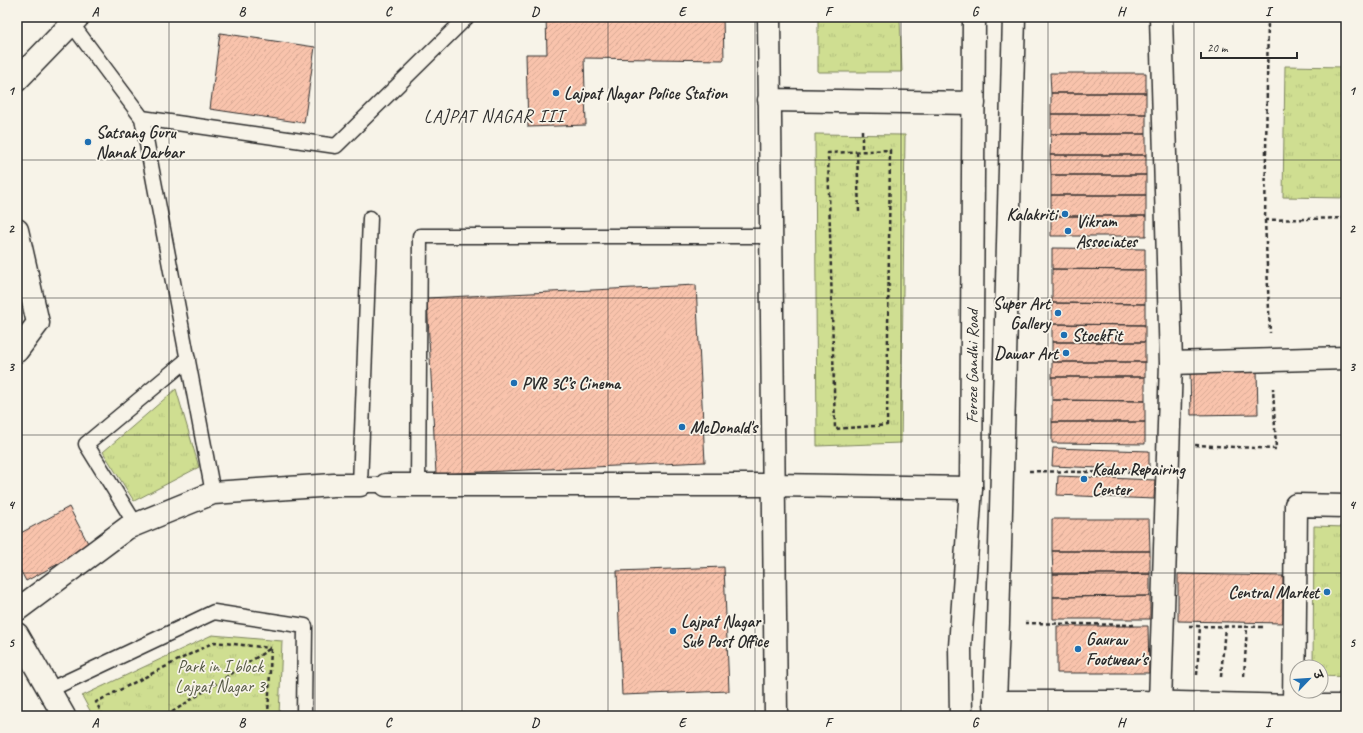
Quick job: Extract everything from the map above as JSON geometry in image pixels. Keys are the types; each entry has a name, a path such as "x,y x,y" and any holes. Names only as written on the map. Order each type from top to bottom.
{"street":[{"path":"769,17 776,716"},
{"name":"Feroze Gandhi Road","path":"960,716 960,646 971,488 974,17"},
{"name":"Feroze Gandhi Road","path":"995,709 1014,17"},
{"path":"1146,707 1167,474 1171,362 1161,17"},
{"path":"17,80 74,20"},
{"path":"769,100 974,103"},
{"path":"17,230 38,323 17,351"},
{"path":"1171,362 1346,358"},
{"path":"17,610 128,528 213,494 334,485 360,485"},
{"path":"386,485 773,485 971,488"},
{"path":"1294,706 1296,505 1346,506"},
{"path":"17,634 64,716"},
{"path":"995,709 1146,707 1196,703 1346,706"}],"lane":[{"path":"142,118 336,146 467,17"},
{"path":"74,20 142,118 213,494"},
{"path":"370,218 360,485 386,485"},
{"path":"418,485 420,236 771,236"},
{"path":"136,525 86,444 188,359"},
{"path":"49,690 214,612 305,626 304,716"}],"path":[{"path":"1268,17 1265,220 1346,218"},
{"path":"890,150 887,425 835,429 828,153 857,152 890,150"},
{"path":"857,152 859,212"},
{"path":"1002,469 1167,474"},
{"path":"1196,703 1200,626"},
{"path":"1218,704 1225,626"},
{"path":"1243,705 1247,627"},
{"path":"103,716 96,702 214,642 271,648"},
{"path":"166,716 271,648"},
{"path":"268,716 271,648"}],"green space":[{"path":"818,17 900,17 902,72 818,72"},
{"path":"1285,66 1346,67 1346,198 1283,197"},
{"path":"815,134 905,135 901,443 817,446"},
{"path":"176,389 199,467 134,501 103,452"},
{"path":"1314,526 1346,527 1346,677 1329,676 1329,659 1313,659"},
{"name":"Park in I block Lajpat Nagar 3","path":"212,635 282,641 279,716 93,716 82,696"}],"building":[{"name":"Lajpat Nagar Police Station","path":"546,17 723,17 724,60 584,58 586,125 528,127 526,54 547,54"},
{"path":"220,33 315,47 304,123 210,109"},
{"path":"1050,73 1146,73 1146,93 1051,93"},
{"path":"1051,93 1146,93 1146,114 1051,114"},
{"path":"1051,114 1146,114 1146,134 1051,134"},
{"path":"1051,134 1146,134 1146,155 1050,155"},
{"path":"1050,155 1146,155 1146,175 1051,175"},
{"path":"1051,175 1146,175 1146,195 1051,195"},
{"path":"1051,195 1146,195 1146,216 1051,216"},
{"path":"1051,216 1146,216 1146,236 1051,236"},
{"path":"1052,248 1145,249 1145,270 1052,269"},
{"path":"1052,269 1145,270 1145,304 1052,303"},
{"path":"696,285 705,462 436,474 427,298"},
{"path":"1052,303 1145,304 1145,325 1052,324"},
{"path":"1052,324 1145,325 1145,342 1052,342"},
{"path":"1052,342 1145,342 1145,362 1052,362"},
{"path":"1052,362 1145,362 1145,377 1052,377"},
{"path":"1257,370 1258,414 1191,415 1190,371"},
{"path":"1052,377 1145,377 1145,401 1052,400"},
{"path":"1052,400 1145,401 1145,422 1052,422"},
{"path":"1052,422 1145,422 1145,444 1052,443"},
{"path":"1053,448 1149,451 1149,470 1052,466"},
{"path":"1058,476 1155,480 1154,499 1057,495"},
{"path":"69,507 90,547 26,581 17,564 17,535"},
{"path":"1052,519 1149,519 1150,551 1052,551"},
{"path":"1052,551 1150,551 1150,574 1053,574"},
{"name":"Lajpat Nagar Sub Post Office","path":"724,567 729,691 622,695 617,571"},
{"path":"1053,574 1150,574 1150,596 1053,597"},
{"path":"1178,574 1283,576 1283,623 1178,621"},
{"path":"1150,596 1150,619 1053,619 1053,597"},
{"path":"1057,626 1148,626 1149,673 1057,673"}],"place":[{"name":"Lajpat Nagar Police Station","path":"556,93"},
{"name":"Satsang Guru Nanak Darbar","path":"88,142"},
{"name":"Kalakriti","path":"1065,214"},
{"name":"Vikram Associates","path":"1068,231"},
{"name":"Super Art Gallery","path":"1058,313"},
{"name":"StockFit","path":"1064,335"},
{"name":"Dawar Art","path":"1066,353"},
{"name":"PVR 3C’s Cinema","path":"514,383"},
{"name":"McDonald's","path":"682,427"},
{"name":"Kedar Repairing Center","path":"1084,479"},
{"name":"Central Market","path":"1327,592"},
{"name":"Lajpat Nagar Sub Post Office","path":"673,631"},
{"name":"Gaurav Footwear's","path":"1078,649"}],"district":[{"name":"LAJPAT NAGAR III","path":"494,116"}]}
